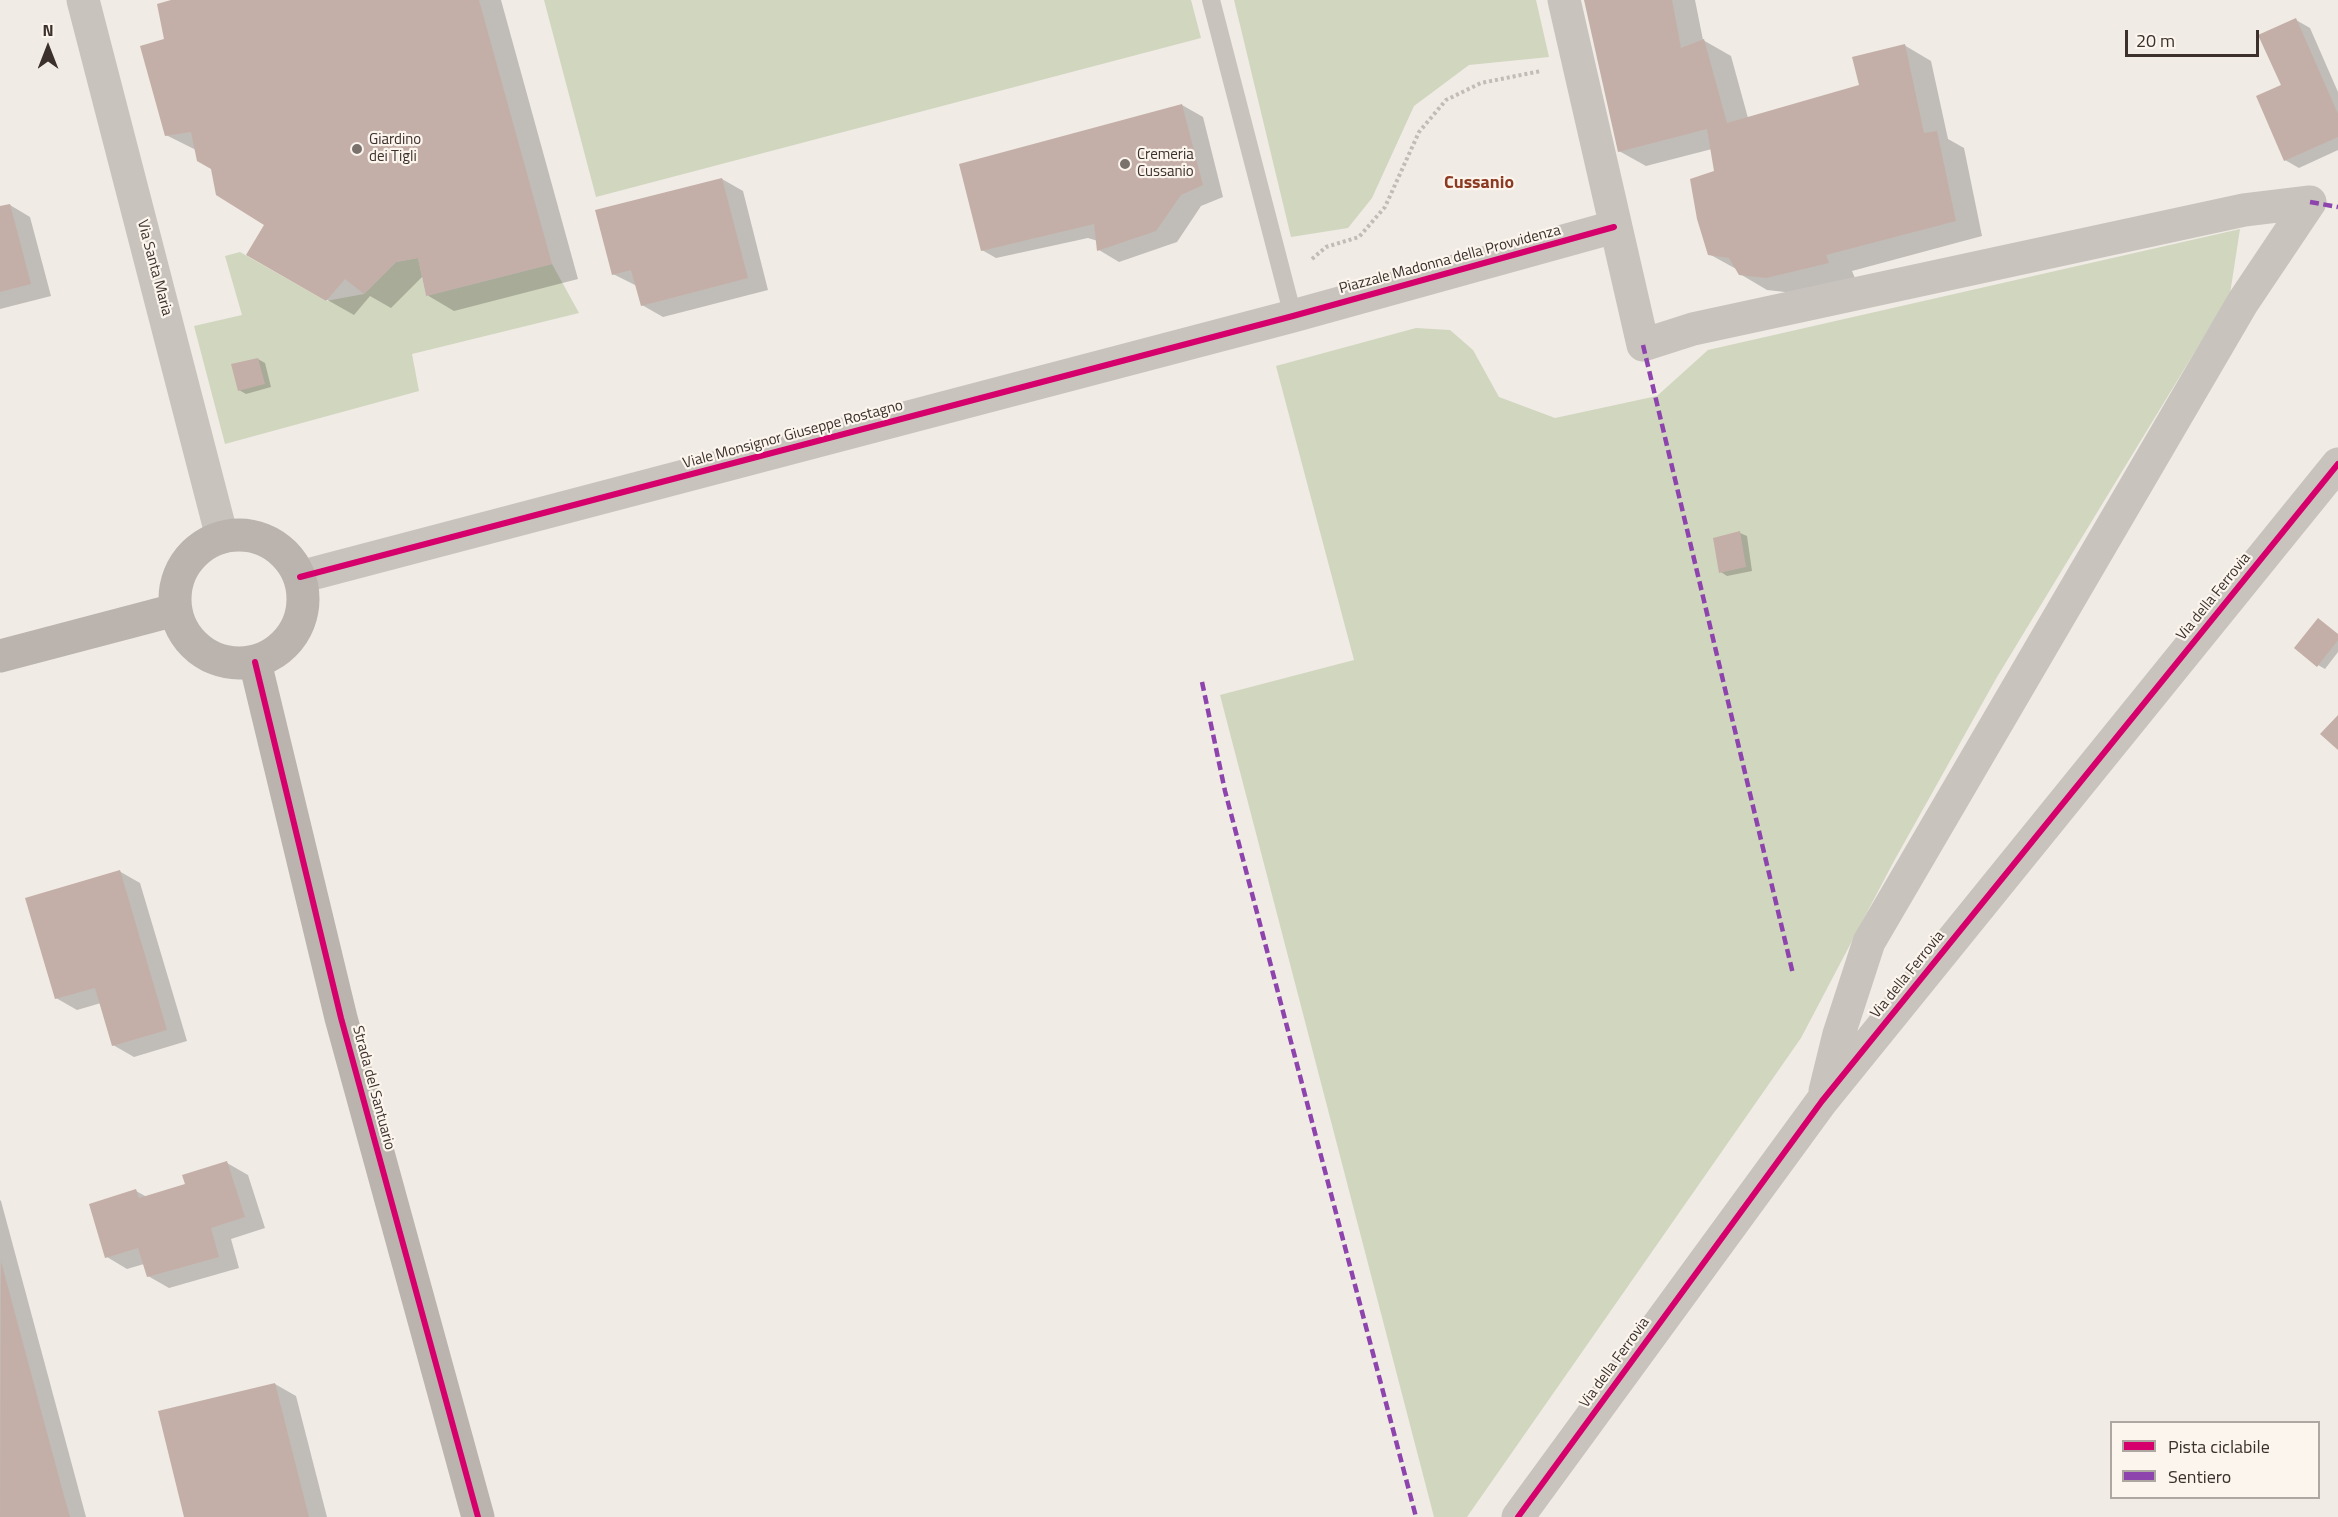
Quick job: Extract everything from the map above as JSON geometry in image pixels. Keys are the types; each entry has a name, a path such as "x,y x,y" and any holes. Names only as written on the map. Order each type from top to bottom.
{"street":[{"name":"Via Santa Maria","path":"83,0 222,537"},
{"path":"1564,0 1614,227"},
{"name":"Via della Ferrovia","path":"1614,227 1643,345 1693,329 2233,212 2310,202 2243,302 1869,942 1839,1034 1822,1101"},
{"name":"Piazzale Madonna della Provvidenza","path":"1306,313 1614,227"},
{"name":"Viale Monsignor Giuseppe Rostagno","path":"300,577 1306,313"},
{"name":"Via della Ferrovia","path":"1518,1517 1822,1101 2338,464"},
{"path":"241,535 260,538 277,547 291,561 300,577 304,598 301,619 291,639 275,653 255,662 234,664 213,659 195,647 182,630 175,610 175,591 179,573 190,557 204,544 222,537 241,535"},
{"path":"0,656 175,610"},
{"name":"Strada del Santuario","path":"255,662 342,1018 478,1517"}],"lane":[{"path":"1211,0 1306,313"}],"path":[{"path":"1306,313 1310,261 1326,247 1359,237 1385,207 1419,132 1446,100 1481,83 1578,63"}],"green space":[{"path":"544,0 1191,0 1201,38 596,197"},
{"path":"1234,0 1536,0 1549,57 1469,65 1414,106 1372,198 1348,228 1291,237"},
{"path":"2240,229 2230,294 1997,677 1894,861 1801,1038 1467,1517 1434,1517 1220,695 1354,660 1276,366 1416,328 1450,330 1473,350 1499,397 1555,418 1657,396 1708,350"},
{"path":"240,252 326,301 364,294 396,262 418,258 426,296 552,264 579,313 412,354 419,391 225,444 194,326 242,315 225,256"}],"building":[{"name":"Giardino dei Tigli","path":"171,0 479,0 552,264 426,296 418,258 396,262 364,294 345,279 326,301 246,255 264,225 216,195 211,169 197,161 191,132 165,136 140,46 164,39 157,4"},
{"path":"1584,0 1672,0 1681,48 1704,39 1727,123 1859,85 1852,57 1905,44 1924,133 1937,131 1956,221 1826,255 1829,263 1766,278 1739,275 1729,258 1708,255 1697,219 1690,179 1714,171 1707,129 1618,152"},
{"path":"2296,18 2338,114 2338,137 2284,161 2256,96 2281,85 2258,35"},
{"path":"1182,104 1203,185 1181,195 1156,231 1097,251 1094,224 981,251 959,164"},
{"path":"722,178 748,278 641,306 631,270 612,275 595,210"},
{"path":"10,204 31,284 0,292 0,206"},
{"path":"258,358 265,384 238,391 231,364"},
{"path":"1740,531 1746,567 1719,573 1713,538"},
{"path":"2318,618 2338,634 2338,640 2317,667 2294,648"},
{"path":"2338,715 2338,750 2320,734"},
{"path":"120,870 167,1030 112,1046 95,988 55,999 25,898"},
{"path":"227,1161 245,1217 211,1228 219,1257 147,1277 138,1248 105,1258 89,1204 136,1189 139,1198 185,1184 182,1175"},
{"path":"1,1261 64,1496 70,1517 0,1517"},
{"path":"275,1383 309,1517 184,1517 158,1411"}],"marked path":[{"path":"2310,202 2338,207"},
{"path":"1643,345 1793,974"},
{"path":"1202,682 1225,791 1416,1517"}],"cycle path":[{"path":"300,577 1293,316 1614,227"},
{"path":"1518,1517 1822,1101 2338,464"},
{"path":"255,662 341,1018 478,1517"}],"place":[{"name":"Giardino dei Tigli","path":"357,149"},
{"name":"Cremeria Cussanio","path":"1125,164"}],"district":[{"name":"Cussanio","path":"1479,184"}]}
